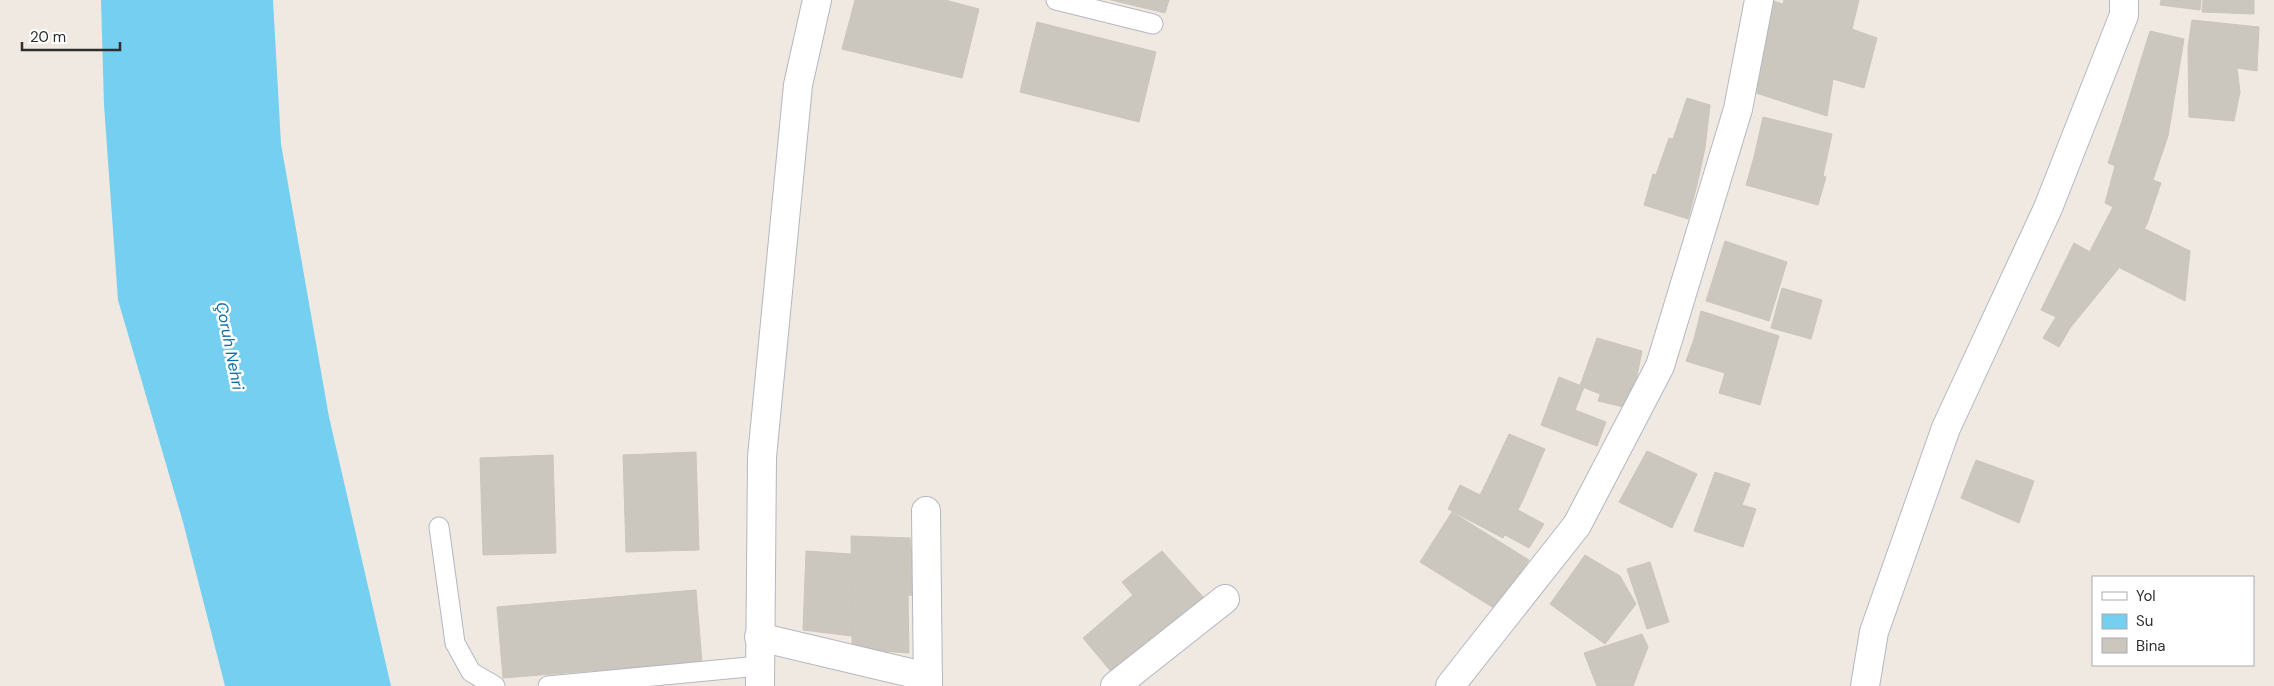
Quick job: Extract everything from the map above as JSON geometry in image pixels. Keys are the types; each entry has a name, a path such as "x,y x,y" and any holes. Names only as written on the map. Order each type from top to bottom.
{"street":[{"path":"760,676 759,637 763,448 798,85 817,0"},
{"path":"1450,686 1577,525 1660,366 1738,109 1759,0"},
{"path":"1865,686 1874,632 1946,428 2048,208 2124,15 2124,0"},
{"path":"759,637 928,682 926,511"},
{"path":"1115,686 1224,599"}],"lane":[{"path":"1056,0 1154,24"},
{"path":"439,527 455,643 471,672 495,686"},
{"path":"548,686 760,676"}],"water":[{"name":"Çoruh Nehri","path":"101,0 273,0 281,144 329,417 391,686 225,686 183,522 118,300 104,105"}],"building":[{"path":"855,0 945,0 979,9 962,78 842,49"},
{"path":"1111,0 1169,0 1165,13"},
{"path":"1771,0 1877,38 1864,88 1833,79 1827,116 1756,93"},
{"path":"1784,0 1859,0 1852,29 1783,4"},
{"path":"2161,0 2201,0 2200,10 2160,5"},
{"path":"2203,0 2254,0 2254,14 2202,12"},
{"path":"2192,20 2259,27 2257,71 2237,68 2240,92 2234,121 2189,117 2188,47"},
{"path":"1037,22 1156,52 1139,122 1020,92"},
{"path":"2150,31 2184,39 2168,136 2122,121"},
{"path":"1687,98 1710,105 1705,148 1673,139"},
{"path":"1763,117 1832,134 1823,176 1754,157"},
{"path":"2122,121 2168,136 2153,180 2108,163"},
{"path":"1669,138 1705,148 1697,185 1656,175"},
{"path":"1754,157 1826,177 1818,205 1746,185"},
{"path":"2115,166 2161,183 2147,224 2105,203"},
{"path":"1653,174 1697,185 1688,219 1644,205"},
{"path":"2113,207 2147,224 2122,269 2090,251"},
{"path":"2145,229 2190,251 2185,301 2122,269"},
{"path":"1725,241 1787,262 1769,321 1706,301"},
{"path":"2074,243 2119,268 2070,328 2059,347 2043,338 2056,317 2041,310"},
{"path":"1782,288 1822,300 1811,339 1771,328"},
{"path":"1701,311 1779,336 1772,361 1694,339"},
{"path":"1597,338 1642,351 1636,381 1607,375 1600,394 1580,386"},
{"path":"1694,339 1732,349 1725,373 1686,361"},
{"path":"1732,349 1772,361 1760,405 1719,393"},
{"path":"1607,375 1636,381 1628,408 1598,401"},
{"path":"1559,377 1584,387 1575,410 1606,422 1597,446 1541,425"},
{"path":"1509,434 1545,449 1523,500 1487,481"},
{"path":"1647,451 1697,474 1672,528 1619,502"},
{"path":"696,452 699,550 626,552 623,455"},
{"path":"553,455 556,553 483,555 480,458"},
{"path":"1976,460 2034,481 2019,523 1961,498"},
{"path":"1715,472 1750,484 1742,505 1756,509 1743,547 1694,531"},
{"path":"1487,481 1523,500 1503,538 1448,509 1460,485 1480,495"},
{"path":"1518,510 1544,524 1529,548 1505,535"},
{"path":"1452,512 1529,560 1497,610 1420,562"},
{"path":"851,536 910,538 916,595 852,597"},
{"path":"806,551 851,554 852,636 803,630"},
{"path":"1162,551 1205,599 1163,631 1122,582"},
{"path":"1585,555 1620,576 1636,604 1605,644 1550,604"},
{"path":"1650,562 1669,622 1647,629 1627,569"},
{"path":"696,590 702,662 503,678 497,607"},
{"path":"1133,595 1163,631 1113,674 1083,638"},
{"path":"908,596 909,653 852,649 852,597"},
{"path":"1642,634 1648,647 1633,686 1597,686 1584,653"}]}
